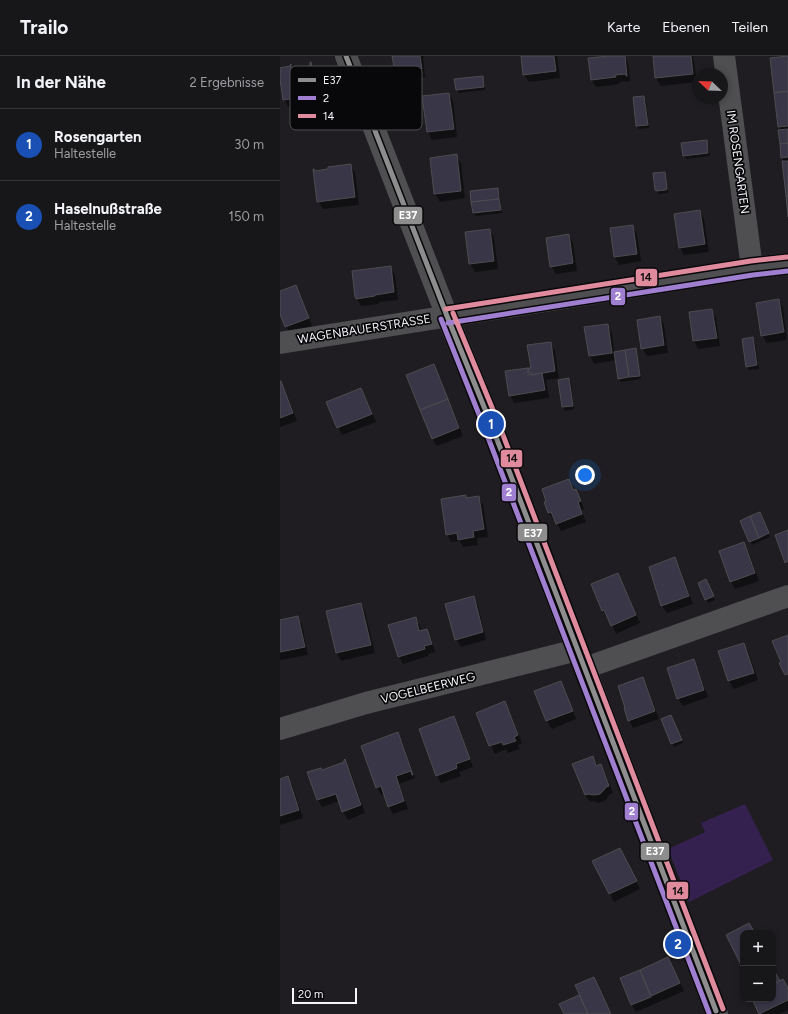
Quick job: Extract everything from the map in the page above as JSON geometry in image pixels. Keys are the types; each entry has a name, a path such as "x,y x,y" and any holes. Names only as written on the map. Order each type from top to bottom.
{"street":[{"path":"346,56 350,66"},
{"name":"IM ROSENGARTEN","path":"724,56 752,268"},
{"path":"375,130 447,316 491,424 714,1013"},
{"path":"447,316 752,268 788,264"},
{"name":"WAGENBAUERSTRASSE","path":"280,343 447,316"},
{"name":"VOGELBEERWEG","path":"280,729 366,703 581,659 788,596"}],"shaded area":[{"path":"745,804 773,860 689,902 668,849 705,832 701,823"}],"building":[{"path":"392,56 420,56 422,66 394,66"},
{"path":"521,56 554,56 556,71 523,75"},
{"path":"625,56 627,76 626,74 615,75 616,77 591,80 588,58"},
{"path":"653,56 691,56 692,74 655,78"},
{"path":"788,56 788,91 774,93 770,58"},
{"path":"290,66 290,99 283,100 280,68"},
{"path":"483,76 484,87 456,90 454,79"},
{"path":"788,91 788,126 778,127 774,93"},
{"path":"449,93 454,129 427,132 422,96"},
{"path":"644,96 648,125 636,126 633,97"},
{"path":"788,129 788,143 780,144 778,130"},
{"path":"707,140 708,153 683,156 681,143"},
{"path":"788,143 788,157 781,158 780,144"},
{"path":"457,154 461,191 434,194 430,158"},
{"path":"782,161 788,161 788,196 786,196"},
{"path":"351,164 355,197 317,202 313,169 315,171 328,169 328,167"},
{"path":"665,172 667,189 656,191 653,173"},
{"path":"498,188 499,199 471,202 470,191"},
{"path":"786,196 788,196 788,217"},
{"path":"499,199 501,210 473,213 471,202"},
{"path":"700,210 705,244 679,248 674,214"},
{"path":"633,225 637,254 614,257 610,228"},
{"path":"490,229 494,261 469,264 465,232"},
{"path":"569,234 573,263 550,267 546,238"},
{"path":"391,266 394,292 356,299 352,271"},
{"path":"296,285 309,318 285,327 280,314 280,291"},
{"path":"779,299 784,332 761,336 756,303"},
{"path":"712,309 717,338 693,341 689,312"},
{"path":"660,316 664,345 641,349 637,320"},
{"path":"608,324 612,353 589,356 584,327"},
{"path":"753,337 757,365 746,367 742,339"},
{"path":"551,342 555,371 532,375 532,373 529,373 528,368 531,368 527,345"},
{"path":"636,348 640,376 629,377 625,350"},
{"path":"625,350 629,377 618,379 614,352"},
{"path":"434,364 448,399 420,410 406,375"},
{"path":"528,368 528,374 532,375 542,373 545,390 509,396 505,371"},
{"path":"569,378 573,406 562,407 558,380"},
{"path":"280,381 293,413 280,418"},
{"path":"361,388 372,414 337,428 326,402"},
{"path":"448,399 459,428 432,439 420,410"},
{"path":"569,479 573,490 576,489 581,501 578,502 582,514 556,524 551,512 548,513 544,502 546,501 542,489"},
{"path":"466,495 466,498 479,496 484,529 473,531 474,537 458,540 457,533 446,535 441,499"},
{"path":"760,512 769,533 759,538 750,516"},
{"path":"750,516 759,538 749,542 740,521"},
{"path":"788,530 788,561 785,563 775,535"},
{"path":"744,542 755,573 730,582 719,551"},
{"path":"675,557 689,596 661,606 649,567"},
{"path":"618,573 636,615 611,626 604,610 602,611 591,584"},
{"path":"706,579 714,596 705,600 698,583"},
{"path":"474,596 483,632 455,640 445,604"},
{"path":"361,603 371,645 336,653 326,611"},
{"path":"298,616 305,647 280,652 280,620"},
{"path":"416,617 419,631 427,629 432,644 424,646 425,649 398,657 388,625"},
{"path":"788,635 788,674 785,675 779,663 781,662 772,641"},
{"path":"744,643 754,673 728,681 718,651"},
{"path":"694,659 704,690 677,699 667,668"},
{"path":"643,677 655,711 628,721 618,686"},
{"path":"561,681 573,711 546,721 534,691"},
{"path":"505,701 518,735 514,737 516,741 503,745 502,742 489,746 476,713"},
{"path":"671,715 682,740 671,744 661,719"},
{"path":"454,716 470,759 456,764 457,768 436,776 419,729"},
{"path":"398,732 413,775 411,771 396,776 404,801 388,807 381,786 376,788 361,746"},
{"path":"593,756 596,766 601,764 609,786 606,787 600,794 585,795 572,764"},
{"path":"345,759 361,805 342,812 336,794 317,800 307,772 321,768 322,770 344,762"},
{"path":"288,776 299,810 280,816 280,779"},
{"path":"620,848 637,881 609,894 592,861"},
{"path":"749,923 753,930 740,930 740,963 726,935"},
{"path":"668,957 680,983 651,996 640,970"},
{"path":"640,970 651,997 631,1005 620,978"},
{"path":"776,974 780,981 776,983"},
{"path":"594,977 611,1014 588,1014 575,985"},
{"path":"783,979 788,988 788,1000 759,1014 753,1002 776,1002 776,983"},
{"path":"579,995 588,1014 564,1014 559,1004"}],"transit line":[{"name":"E37","path":"346,56 350,66"},
{"name":"E37","path":"375,130 447,316 491,424 716,1011"},
{"name":"14","path":"446,309 751,261 787,257"},
{"name":"2","path":"448,323 753,275 788,271"},
{"name":"14","path":"453,313 498,422 723,1009"},
{"name":"2","path":"441,319 484,427 709,1013"}],"place":[{"name":"Rosengarten","path":"491,424"},
{"name":"Haselnußstraße","path":"678,944"}]}
